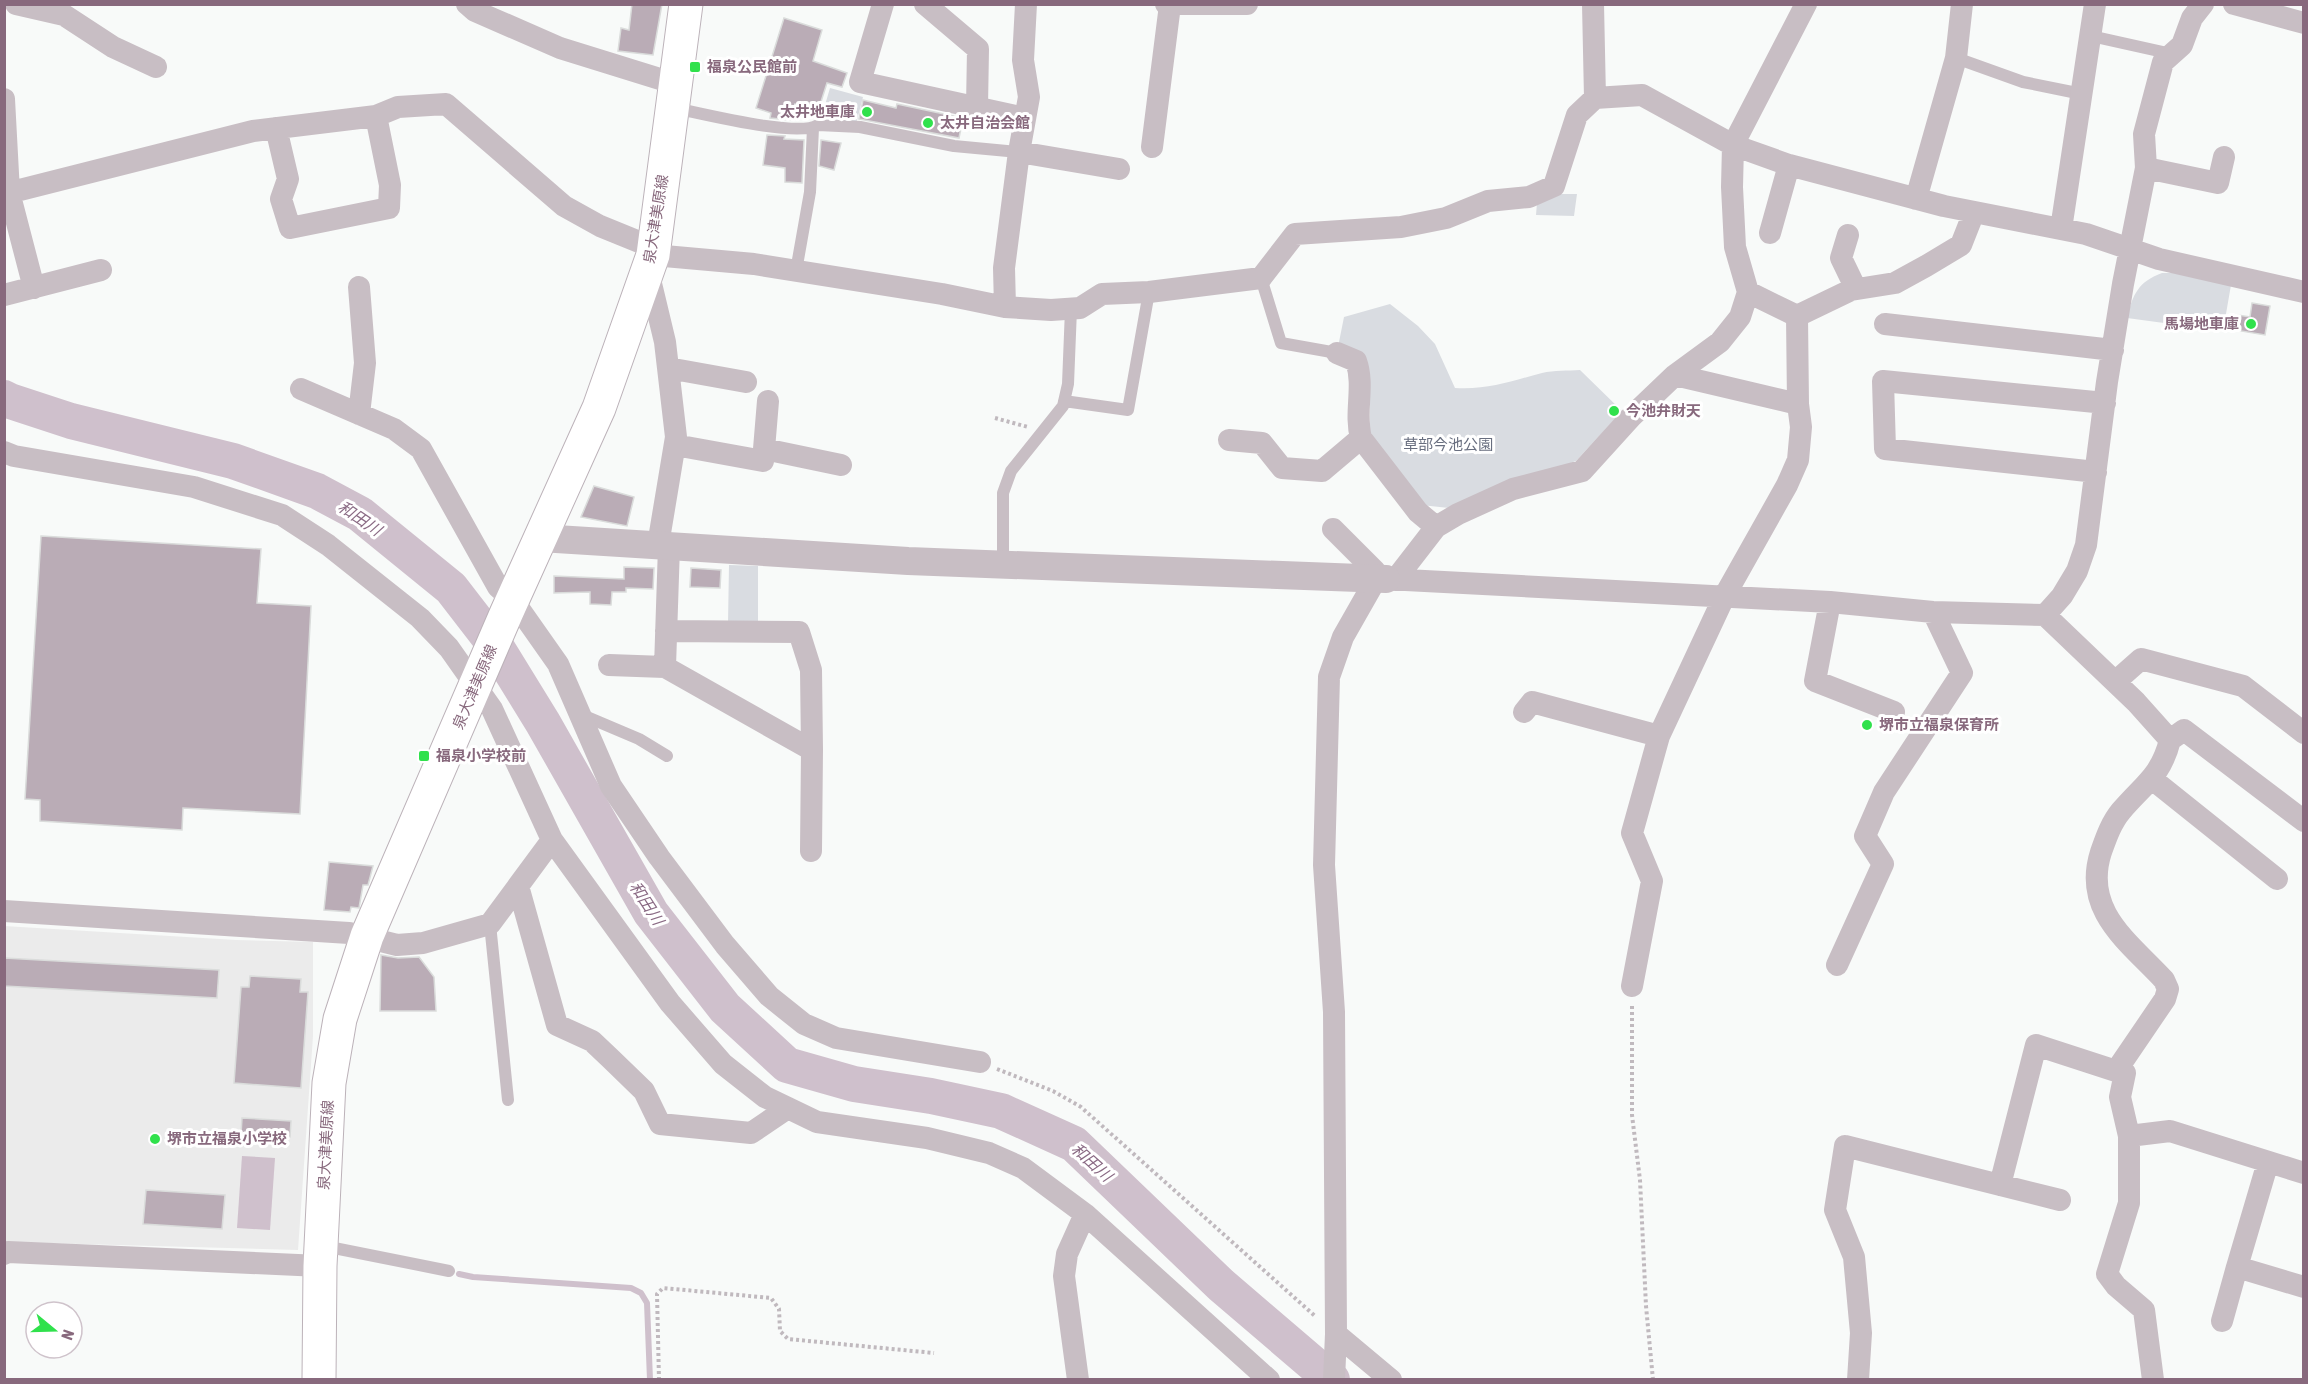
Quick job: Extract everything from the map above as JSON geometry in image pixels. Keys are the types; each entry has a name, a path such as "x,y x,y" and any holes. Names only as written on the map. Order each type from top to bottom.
{"main road":[{"name":"泉大津美原線","path":"319,1380 321,1256 329,1083 340,1019 367,936 599,408 652,258 686,4"}],"street":[{"path":"16,4 64,10 113,47 156,67"},
{"path":"467,4 475,11 674,95"},
{"path":"883,4 860,82 1025,118"},
{"path":"925,4 978,49 977,107"},
{"path":"1005,307 1004,268 1019,152 1029,97 1023,60 1026,4"},
{"path":"1152,147 1168,5 1247,4"},
{"path":"1593,4 1595,98"},
{"path":"1334,1380 1336,1339 1334,1012 1324,865 1329,677 1343,637 1386,579 1436,527 1458,514 1513,489 1582,471 1631,417 1675,375 1720,342 1740,317 1748,292 1735,247 1732,187 1733,145 1806,4"},
{"path":"1916,199 1956,58 1962,4"},
{"path":"2061,229 2096,4"},
{"path":"2046,615 2062,596 2082,559 2086,545 2113,350 2146,168 2144,134 2163,62 2182,45 2192,18 2203,4"},
{"path":"2234,4 2304,23"},
{"path":"7,193 253,131 376,116 398,107 446,104 564,206 652,258 754,264 942,294 1005,307 1071,309 1080,308 1102,294 1149,292 1261,278 1295,234 1412,225 1446,218 1488,201 1529,196 1554,186 1576,115 1595,98 1642,95 1733,145 1789,165 1916,199 2086,234 2159,259 2304,292"},
{"path":"4,99 7,193 34,288"},
{"path":"276,128 288,179 281,199 290,228 389,208 390,185 376,116"},
{"path":"1019,152 1119,169"},
{"path":"2146,168 2218,183 2224,157"},
{"path":"1770,233 1789,165"},
{"path":"1797,316 1812,307 1856,289 1894,283 1961,245 1974,212"},
{"path":"1848,235 1841,258 1856,289"},
{"path":"652,258 676,437 664,546 665,667"},
{"path":"4,295 101,270"},
{"path":"359,287 365,363 359,414"},
{"path":"1748,292 1797,316"},
{"path":"1632,986 1652,880 1632,833 1659,736 1724,597 1787,485 1798,460 1802,427 1798,404 1797,316"},
{"path":"1885,324 2113,350"},
{"path":"1336,353 1356,361 1361,374 1358,426 1361,438 1418,512 1436,527"},
{"path":"668,368 746,382"},
{"path":"1675,375 1798,404"},
{"path":"2096,472 1885,450 1883,381 2105,403"},
{"path":"300,389 394,429 421,449 510,607 558,664 611,786 653,849 725,945 769,996 804,1024 836,1038 980,1062"},
{"path":"675,445 763,461 768,401"},
{"path":"1229,440 1262,443 1282,468 1322,471 1361,438"},
{"path":"764,449 841,465"},
{"path":"4,452 14,456 194,487 282,515 328,545 420,618 480,678 552,840 670,1003 723,1065 765,1097 817,1122 927,1138 990,1153 1023,1167 1085,1214 1269,1380"},
{"path":"1334,528 1375,571 1386,579"},
{"path":"540,538 1003,565 1386,579 1830,602 1933,612 2046,615 2115,682 2170,740"},
{"path":"1830,602 1815,681 1894,712"},
{"path":"1837,965 1883,864 1865,836 1884,792 1962,674 1933,612"},
{"path":"666,631 800,632 811,670 811,851"},
{"path":"2115,682 2141,659 2243,686 2304,733"},
{"path":"609,664 665,667 812,750"},
{"path":"1524,712 1532,702 1659,736"},
{"path":"2116,1071 2165,999 2168,989 2164,980 2107,919 2100,903 2096,884 2098,861 2107,834 2120,813 2152,779 2165,758 2170,740 2184,730 2304,820"},
{"path":"2152,779 2277,879"},
{"path":"4,911 349,933 397,945 423,943 490,924 552,840"},
{"path":"518,886 556,1025 592,1041 612,1059 644,1091 660,1124 751,1133 788,1108"},
{"path":"2000,1185 2036,1045 2125,1073 2120,1097 2129,1136 2129,1203 2107,1274 2116,1286 2144,1310 2153,1380"},
{"path":"2129,1136 2170,1131 2304,1173"},
{"path":"1858,1380 1861,1333 1854,1257 1835,1210 1845,1146 2060,1200"},
{"path":"2222,1320 2268,1162"},
{"path":"1078,1380 1064,1276 1067,1254 1085,1214"},
{"path":"4,1254 8,1252 321,1256"},
{"path":"2237,1267 2304,1287"},
{"path":"1336,1339 1391,1380"}],"lane":[{"path":"2091,36 2172,54"},
{"path":"1956,58 2023,82 2082,94"},
{"path":"674,95 747,123 798,129 813,128 818,124 860,128 954,146 1019,152"},
{"path":"796,271 810,192 813,128"},
{"path":"1261,278 1281,343 1336,353"},
{"path":"1061,407 1128,410 1149,292"},
{"path":"1003,565 1003,494 1011,471 1061,407 1068,384 1071,309"},
{"path":"579,713 639,740 667,756"},
{"path":"490,924 508,1100"},
{"path":"321,1256 449,1271"}],"path":[{"path":"995,418 1028,427 1045,408 1061,407"},
{"path":"1632,986 1632,1115 1640,1180 1646,1306 1653,1380"},
{"path":"980,1062 1053,1091 1081,1107 1336,1339"},
{"path":"659,1380 657,1294 663,1288 771,1298 779,1309 780,1331 788,1340 934,1353"}],"shaded area":[{"name":"堺市立福泉小学校","path":"4,926 236,940 313,942 313,1036 298,1250 5,1242"},
{"path":"242,1156 275,1158 270,1230 237,1228"}],"green space":[{"path":"830,88 863,97 856,124 820,122"},
{"path":"1553,194 1577,194 1574,216 1536,215 1537,203"},
{"path":"2162,273 2177,273 2231,285 2223,331 2127,318 2138,290 2147,280"},
{"name":"草部今池公園","path":"1390,304 1418,326 1435,344 1455,388 1489,386 1547,372 1580,370 1622,411 1576,461 1449,508 1421,505 1370,436 1370,389 1338,347 1344,317"},
{"path":"729,565 758,566 758,623 728,623"}],"building":[{"path":"632,4 662,4 653,55 618,51 621,28 629,30"},
{"path":"784,18 822,30 813,61 847,73 842,87 827,83 818,111 795,104 790,120 770,118 771,113 756,108"},
{"name":"太井自治会館","path":"863,100 896,108 897,104 963,118 959,138 859,119"},
{"path":"767,135 804,140 802,183 785,182 785,168 763,165"},
{"path":"821,140 841,143 834,170 819,166"},
{"name":"馬場地車庫","path":"2252,303 2270,306 2265,335 2235,330 2238,315 2250,317"},
{"path":"594,486 634,497 627,526 581,517"},
{"path":"41,536 261,549 257,603 311,606 300,814 183,808 182,830 40,821 40,800 25,799"},
{"path":"624,567 654,568 653,589 626,588 626,592 612,592 611,605 590,604 590,592 554,593 554,576 624,579"},
{"path":"691,568 721,570 720,588 690,587"},
{"path":"329,862 373,866 368,885 363,885 359,908 351,907 350,912 324,910"},
{"path":"381,955 398,958 419,957 434,977 436,1011 380,1011"},
{"path":"4,958 219,970 217,998 4,986"},
{"path":"250,976 301,979 300,992 308,992 301,1088 234,1083 241,987 249,987"},
{"path":"242,1118 291,1121 290,1137 241,1134"},
{"path":"146,1190 225,1195 222,1229 143,1224"}],"waterway":[{"name":"和田川","path":"4,398 71,421 233,461 317,491 360,514 451,588 495,645 543,723 651,913 725,1008 787,1065 854,1084 931,1096 1001,1111 1074,1144 1221,1285 1332,1380"},
{"path":"459,1274 473,1277 631,1288 641,1293 647,1303 650,1380"}],"place":[{"name":"福泉公民館前","path":"695,67"},
{"name":"太井地車庫","path":"867,112"},
{"name":"太井自治会館","path":"928,123"},
{"name":"馬場地車庫","path":"2251,324"},
{"name":"今池弁財天","path":"1614,411"},
{"name":"堺市立福泉保育所","path":"1867,725"},
{"name":"福泉小学校前","path":"424,756"},
{"name":"堺市立福泉小学校","path":"155,1139"}]}
